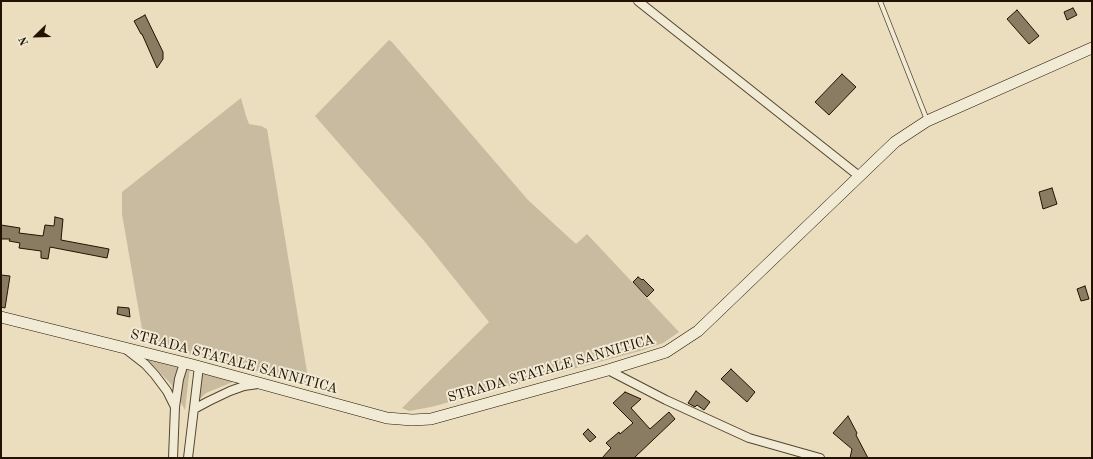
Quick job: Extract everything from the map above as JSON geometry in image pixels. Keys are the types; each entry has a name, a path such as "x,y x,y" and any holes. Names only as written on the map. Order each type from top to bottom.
{"main road":[{"name":"STRADA STATALE SANNITICA","path":"1,317 199,366 387,418 412,420 431,419 608,370 666,352 698,331 894,142 927,121 1092,48"}],"street":[{"path":"638,1 859,176"},
{"path":"125,348 155,375 175,407"},
{"path":"173,458 175,407 184,363"},
{"path":"188,458 199,366"},
{"path":"608,370 666,400 749,438 820,458"},
{"path":"194,409 209,400 230,391 244,386 262,384"}],"lane":[{"path":"880,1 927,121"}],"shaded area":[{"path":"389,40 528,200 576,244 587,234 679,332 663,343 640,351 431,407 409,411 402,408 489,322 425,242 315,116"},
{"path":"241,98 249,124 261,126 267,129 309,384 152,345 147,342 143,335 122,214 122,192"},
{"path":"143,355 190,367 185,410 171,384"},
{"path":"195,368 240,379 206,393 189,410"}],"building":[{"path":"1073,8 1077,15 1067,20 1064,12"},
{"path":"1017,10 1039,36 1029,44 1007,19"},
{"path":"145,15 163,52 163,59 157,68 142,34 134,21"},
{"path":"842,74 856,87 829,115 815,102"},
{"path":"1052,188 1057,204 1043,209 1039,192"},
{"path":"55,217 63,219 61,240 109,249 107,258 50,247 48,259 41,258 41,251 19,248 20,243 9,241 10,239 1,239 1,225 20,228 19,233 43,236 45,225 54,226"},
{"path":"1,275 10,276 5,308 1,307"},
{"path":"638,277 642,280 643,279 654,290 647,297 633,282"},
{"path":"1085,286 1089,299 1081,301 1077,289"},
{"path":"118,307 129,308 130,317 117,314"},
{"path":"731,369 755,392 747,402 721,379"},
{"path":"696,391 710,402 704,410 697,405 695,407 688,403"},
{"path":"625,392 641,399 631,408 650,429 669,412 675,419 634,458 602,458 611,448 606,443 633,423 613,403"},
{"path":"848,416 868,458 850,458 852,449 833,433"},
{"path":"588,429 596,437 590,442 583,434"}]}
